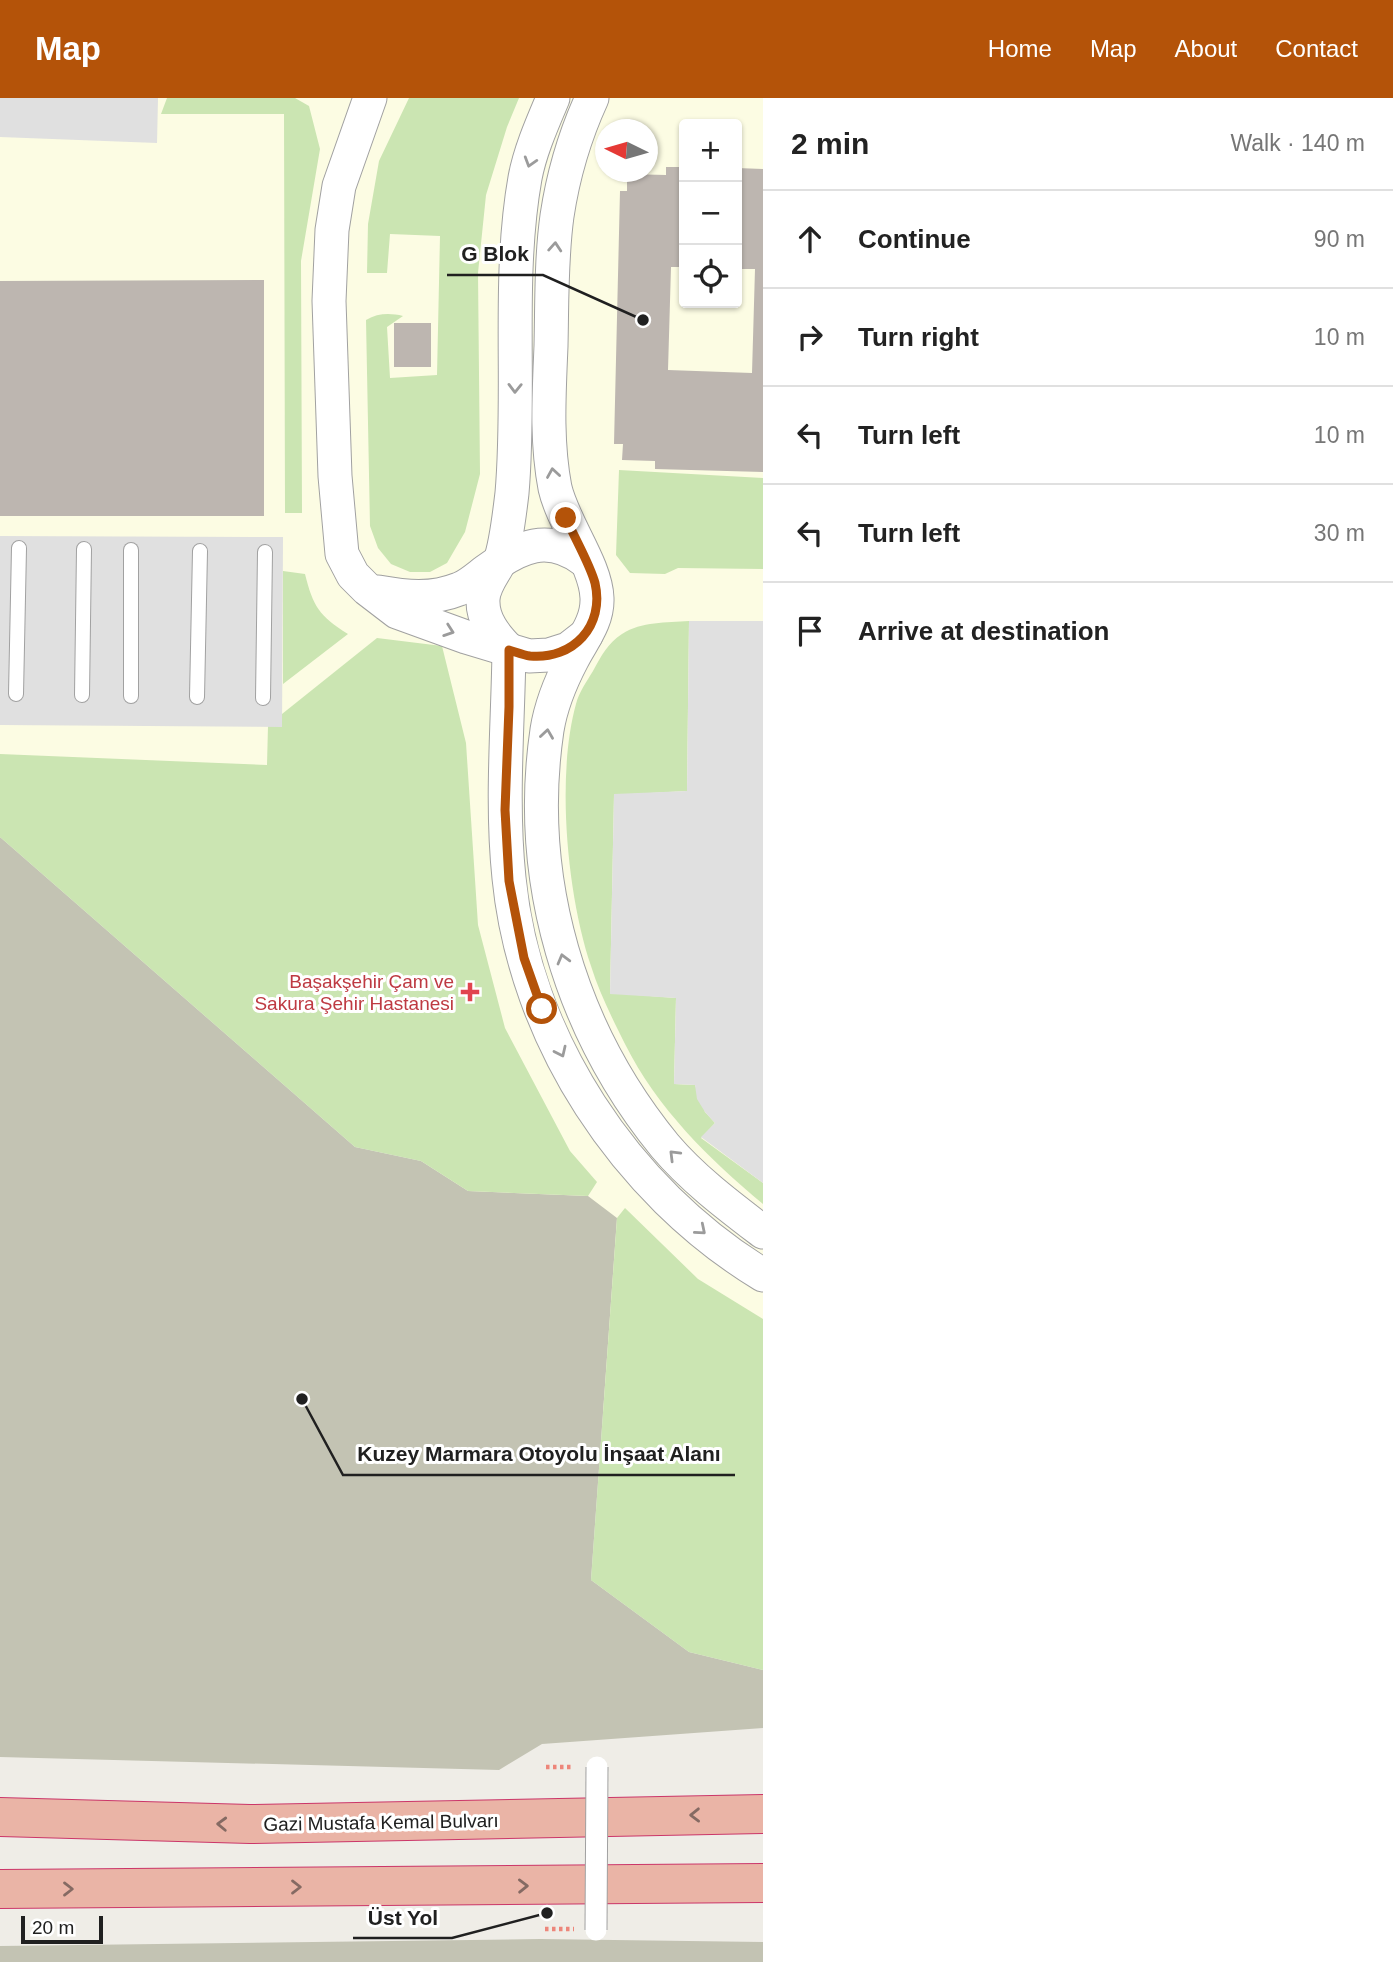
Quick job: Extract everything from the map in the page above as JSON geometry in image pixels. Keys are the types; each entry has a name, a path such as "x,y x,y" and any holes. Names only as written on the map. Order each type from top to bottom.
{"highway":[{"name":"Gazi Mustafa Kemal Bulvarı","path":"0,1817 250,1824 763,1814"},
{"path":"0,1889 763,1883"}],"street":[{"path":"370,98 340,186 332,230 329,301 335,476 342,554 353,575 397,612 509,650 529,656 549,655 568,649 588,633"},
{"path":"553,98 539,131 524,188 519,233 514,466 500,561 487,581 483,600 485,618 495,636 509,650 505,810 509,881 524,958 542,1009 575,1082 617,1142 679,1212 708,1237 763,1275"},
{"path":"592,98 579,125 557,217 548,441 556,492 594,581 597,600 594,619 561,682 547,727 542,777 545,863 555,928 566,971 609,1066 667,1148 702,1182 763,1232"},
{"path":"367,589 403,597 426,597 461,589 519,549 553,544 570,549 584,560"},
{"path":"596,1930 597,1767"}],"lane":[{"path":"16,694 19,548"},
{"path":"82,695 84,549"},
{"path":"131,550 131,696"},
{"path":"197,697 200,551"},
{"path":"262,698 265,552"}],"shaded area":[{"name":"Başakşehir Çam ve Sakura Şehir Hastanesi","path":"0,98 763,98 763,1670 468,1191 421,1161 0,837"},
{"path":"0,98 158,98 157,143 0,137"},
{"path":"0,536 283,537 282,727 0,725"},
{"path":"689,621 763,621 763,1183 701,1137 715,1123 697,1099 695,1085 674,1084 676,998 610,994 614,794 687,791"},
{"path":"0,837 355,1147 421,1161 468,1191 588,1196 617,1218 591,1580 689,1652 763,1670 763,1728 542,1744 499,1770 0,1757"},
{"path":"540,1939 763,1942 763,1962 0,1962 0,1946"}],"green space":[{"path":"167,98 295,98 309,106 320,149 301,261 302,513 285,513 284,114 161,114"},
{"path":"409,98 519,98 486,195 478,273 480,474 465,532 447,563 430,572 410,572 391,564 378,548 370,526 366,320 384,314 403,316 387,327 390,378 437,375 440,236 390,234 387,273 367,273 368,224 379,161"},
{"path":"619,470 763,478 763,569 678,568 665,574 630,573 616,555"},
{"path":"283,571 305,574 314,602 324,616 348,634 283,684"},
{"path":"689,621 687,791 614,795 610,993 676,998 674,1084 695,1085 705,1112 715,1123 701,1138 763,1183 763,1204 723,1169 686,1131 652,1090 638,1067 611,1016 594,976 570,871 567,765 570,733 579,695 605,650 622,634 646,625"},
{"path":"377,638 442,646 466,743 478,925 505,1028 570,1151 597,1182 588,1196 468,1191 421,1161 355,1147 0,837 0,754 267,765 268,726 282,726 282,714"},
{"path":"625,1208 698,1279 763,1319 763,1670 689,1652 591,1580 617,1218"}],"building":[{"path":"666,167 679,167 679,267 671,267 668,370 752,373 755,269 742,269 742,168 763,169 763,472 655,469 655,461 622,460 623,444 614,444 620,191 627,191 627,182 658,182 658,175 666,175"},
{"path":"264,280 264,516 0,516 0,281"},
{"path":"394,323 431,323 431,367 394,367"}],"place":[{"name":"G Blok","path":"643,320"},
{"name":"Başakşehir Çam ve Sakura Şehir Hastanesi","path":"470,992"},
{"name":"Kuzey Marmara Otoyolu İnşaat Alanı","path":"302,1399"},
{"name":"Üst Yol","path":"547,1913"}],"route":[{"path":"542,1009 524,958 509,881 505,810 509,650 529,656 549,655 568,649 588,633 594,619 597,600 594,581 566,518"}]}
